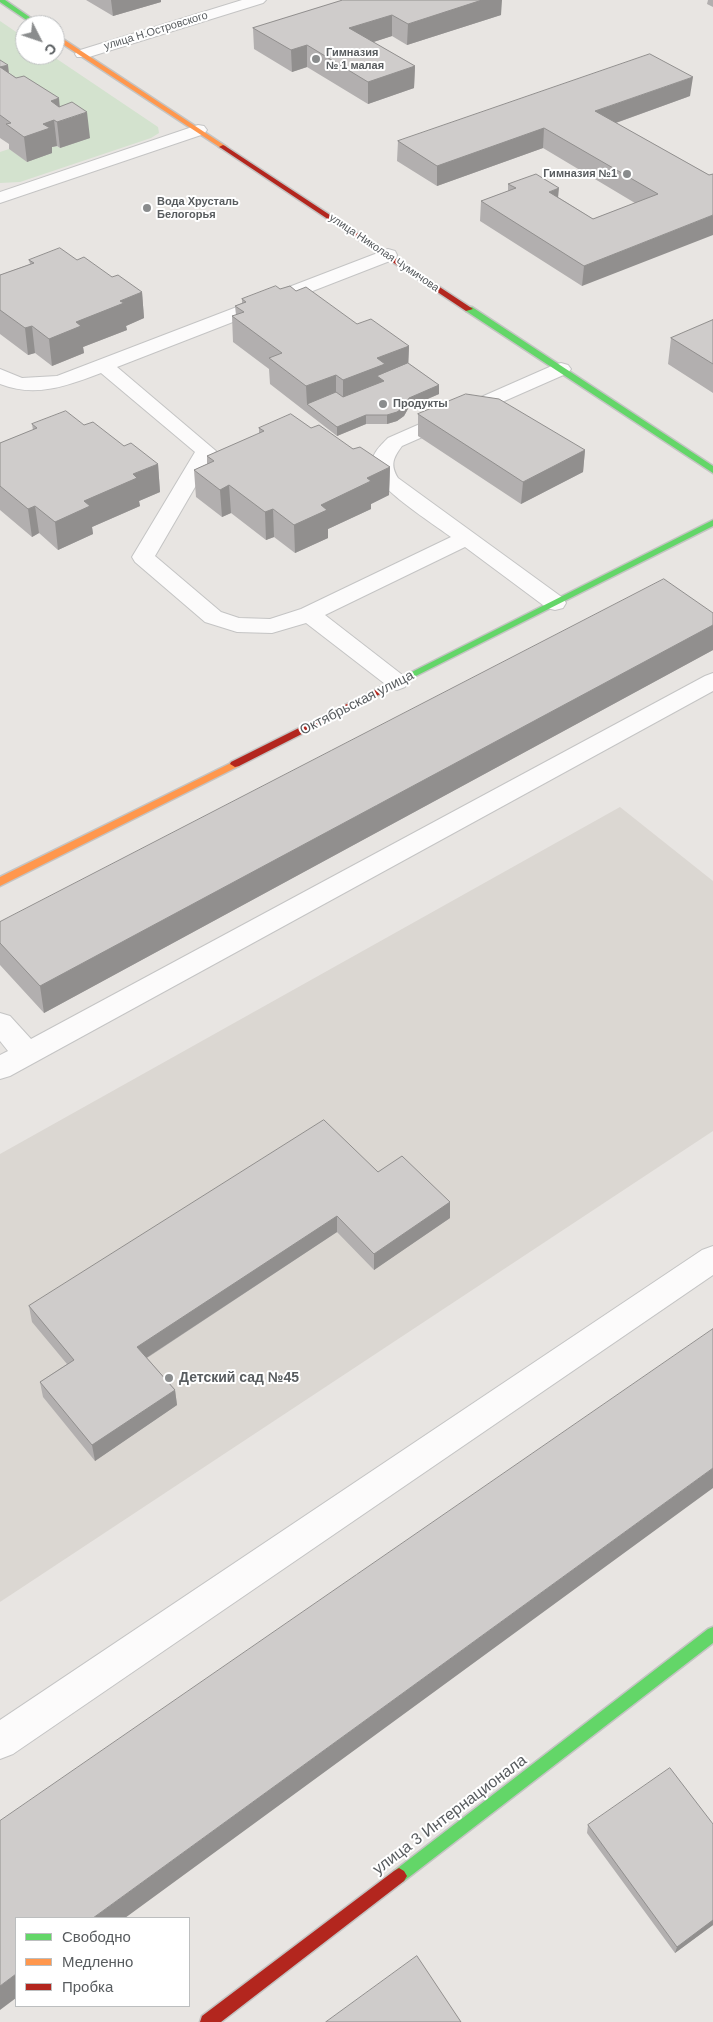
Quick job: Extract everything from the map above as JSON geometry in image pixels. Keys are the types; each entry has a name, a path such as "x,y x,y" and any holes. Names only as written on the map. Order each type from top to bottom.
{"street":[{"path":"1,0 23,15"},
{"name":"улица Николая Чумичова","path":"65,42 713,470"},
{"name":"Октябрьская улица","path":"0,882 713,523"},
{"name":"улица 3 Интернационала","path":"208,2022 713,1634"}],"lane":[{"name":"улица Н.Островского","path":"83,54 258,0"},
{"path":"0,198 198,130"},
{"path":"0,374 22,384 41,385 62,381 388,255"},
{"path":"103,365 206,451 143,557 213,617 237,625 272,626 309,614 466,538"},
{"path":"555,603 390,482 382,469 383,456 395,442 561,369"},
{"path":"309,614 397,682"},
{"path":"0,1068 713,681"},
{"path":"0,1023 28,1052"},
{"path":"0,1741 713,1260"}],"shaded area":[{"name":"Детский сад №45","path":"620,807 713,881 713,1131 0,1602 0,1154"}],"green space":[{"path":"0,21 15,31 15,65 65,64 158,127 159,133 151,138 20,182 0,183 0,152 9,149 28,162 46,149 57,146 60,148 89,137 0,82"}],"building":[{"path":"343,0 482,0 408,24 392,15 349,28 415,66 368,82 307,45 291,50 253,28"},
{"path":"650,54 693,77 595,111 709,175 713,174 713,215 584,266 481,201 516,188 508,184 536,174 559,188 549,192 593,219 658,194 544,128 437,166 398,141"},
{"path":"0,60 8,65 0,67"},
{"path":"0,67 16,78 24,76 59,98 51,101 59,107 72,102 87,112 57,122 54,120 43,124 50,128 24,137 6,124 11,123 0,115"},
{"path":"60,248 77,260 84,257 112,277 118,275 142,292 120,301 124,303 76,322 81,326 49,339 32,326 25,328 0,310 0,275 34,263 29,260"},
{"path":"276,286 280,289 290,286 296,291 306,287 357,324 371,319 409,346 377,358 385,364 343,380 336,375 306,386 269,358 282,353 232,316 244,312 235,306 246,302 242,299"},
{"path":"713,320 713,364 671,338"},
{"name":"Продукты","path":"408,363 439,385 409,398 404,407 397,412 387,415 366,415 337,427 307,404 336,392 343,397 384,381 377,376"},
{"path":"466,394 499,399 585,450 523,482 418,414"},
{"path":"66,411 84,425 93,422 124,446 131,443 158,464 133,474 137,478 84,501 90,506 55,522 35,506 28,509 0,486 0,443 37,428 32,424"},
{"path":"291,414 311,428 319,425 353,449 360,447 390,467 367,478 371,481 321,505 327,510 294,525 273,509 265,512 229,485 220,490 194,470 214,461 207,456 264,431 259,428"},
{"path":"664,579 713,613 713,625 40,986 0,943 0,922"},
{"path":"324,1120 378,1172 402,1156 450,1202 374,1254 337,1216 137,1347 175,1390 92,1445 40,1382 74,1360 29,1306"},
{"path":"713,1329 713,1468 94,1917 15,1917 15,1975 0,1986 0,1821"},
{"path":"670,1768 713,1824 713,1920 677,1947 588,1825"},
{"path":"417,1956 461,2022 326,2022"}],"traffic: fast":[{"path":"1,0 23,15"},
{"path":"469,309 713,470"},
{"path":"391,685 713,523"},
{"path":"399,1876 713,1634"}],"traffic: slow":[{"path":"65,43 223,147"},
{"path":"0,882 235,764"}],"traffic: jam":[{"path":"223,147 469,309"},
{"path":"235,764 391,685"},
{"path":"208,2022 399,1876"}],"place":[{"name":"Гимназия № 1 малая","path":"316,59"},
{"name":"Гимназия №1","path":"627,174"},
{"name":"Вода Хрусталь Белогорья","path":"147,208"},
{"name":"Продукты","path":"383,404"},
{"name":"Детский сад №45","path":"169,1378"}]}
